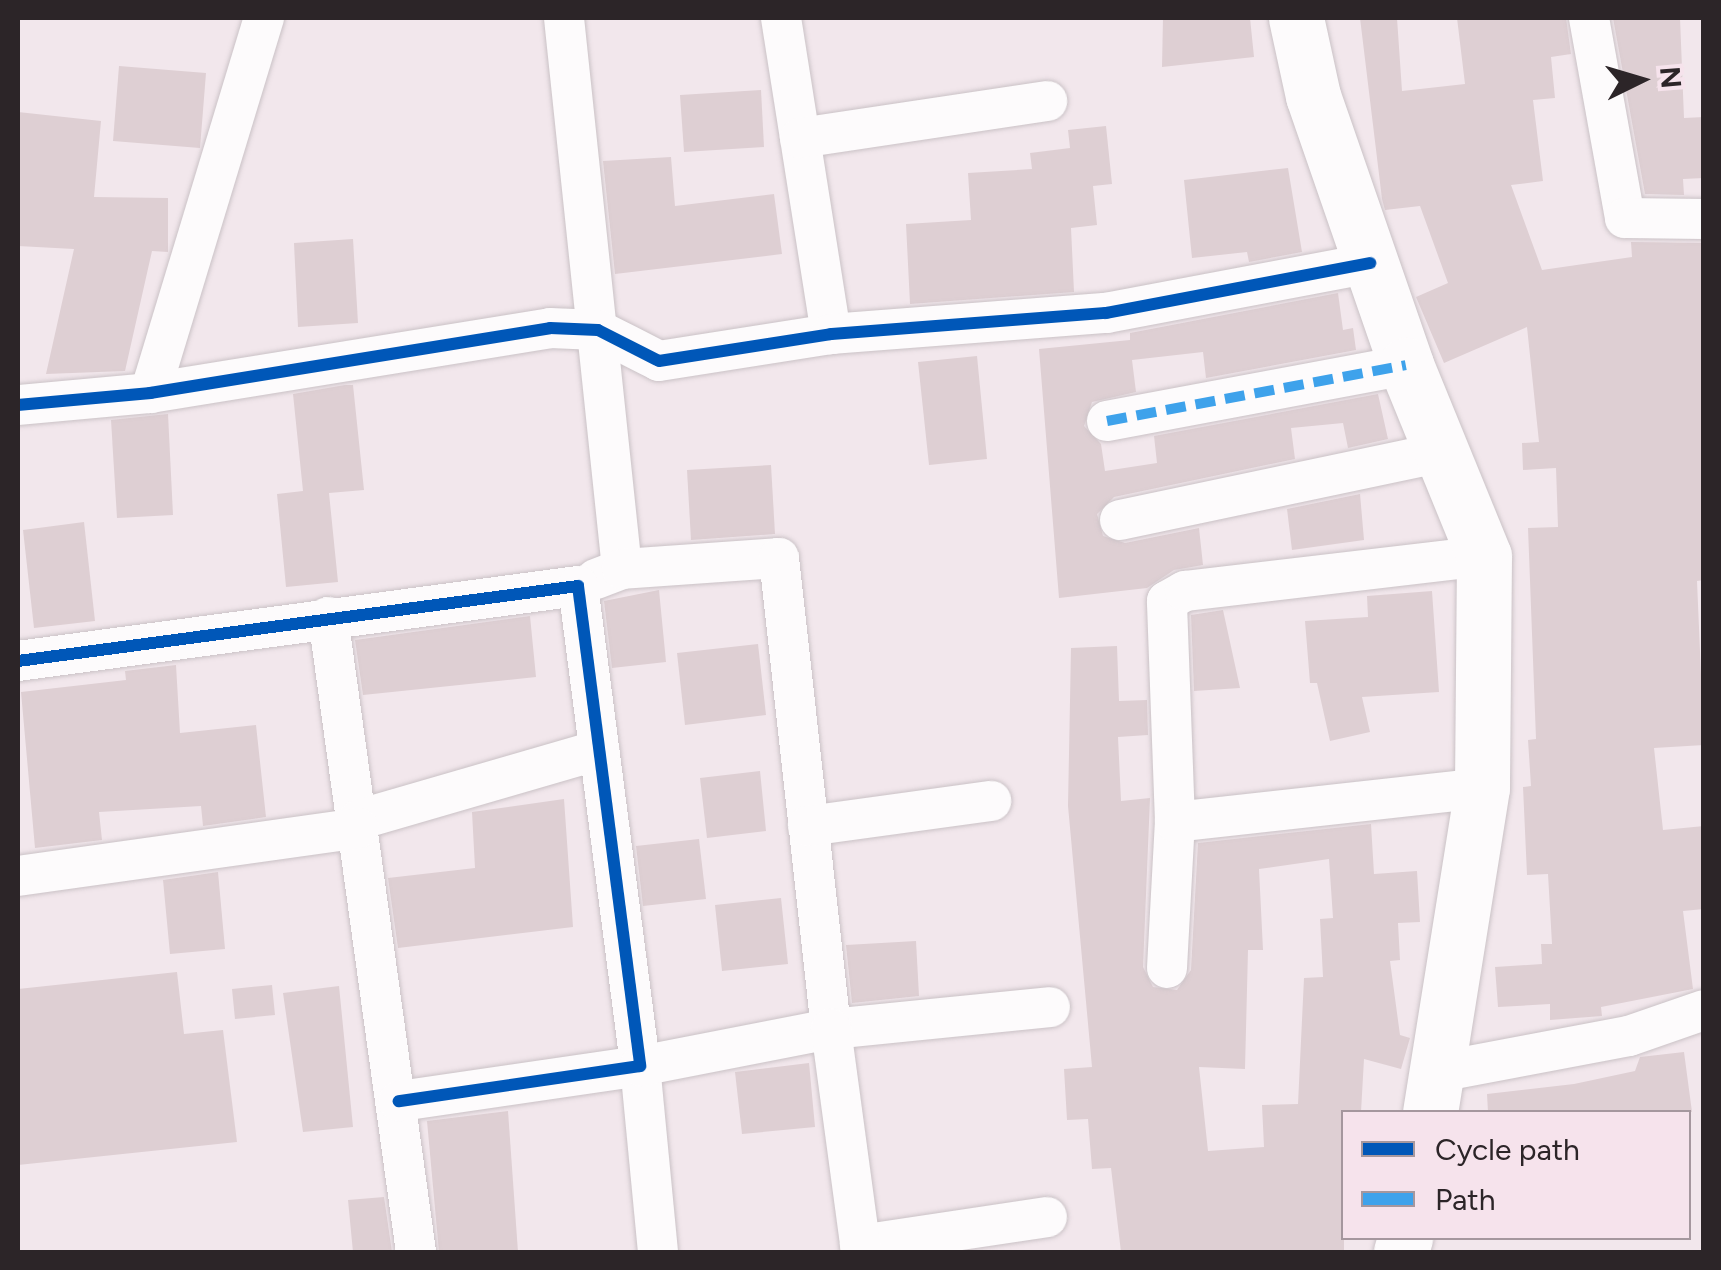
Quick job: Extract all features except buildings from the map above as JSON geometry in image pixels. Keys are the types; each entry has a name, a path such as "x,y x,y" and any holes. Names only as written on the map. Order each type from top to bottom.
{"main road":[{"path":"1296,18 1313,96 1370,263 1406,365 1484,556 1482,788 1434,1092"}],"street":[{"path":"150,393 264,18"},
{"path":"564,18 622,569"},
{"path":"781,18 830,334"},
{"path":"1589,18 1626,218 1704,219"},
{"path":"800,138 1047,101"},
{"path":"18,404 150,393 550,328 598,330 658,361 830,334 1106,313 1370,263"},
{"path":"1107,421 1406,365"},
{"path":"1120,520 1444,452"},
{"path":"1167,968 1175,822 1167,601 1185,591 1484,556"},
{"path":"18,661 578,586 622,569 779,558 831,1030 860,1249 1047,1217"},
{"path":"578,586 640,1066 658,1252"},
{"path":"328,617 399,1101 416,1252"},
{"path":"18,876 359,824 600,750"},
{"path":"1175,822 1482,788"},
{"path":"808,826 992,801"},
{"path":"399,1101 640,1066 831,1030 1050,1008"},
{"path":"1434,1092 1629,1036 1704,1010"}],"marked path":[{"path":"1107,421 1406,365"}],"cycle path":[{"path":"18,405 150,393 550,328 598,330 659,361 831,334 1106,313 1370,263"},
{"path":"18,661 578,586 640,1066 399,1101"}]}
